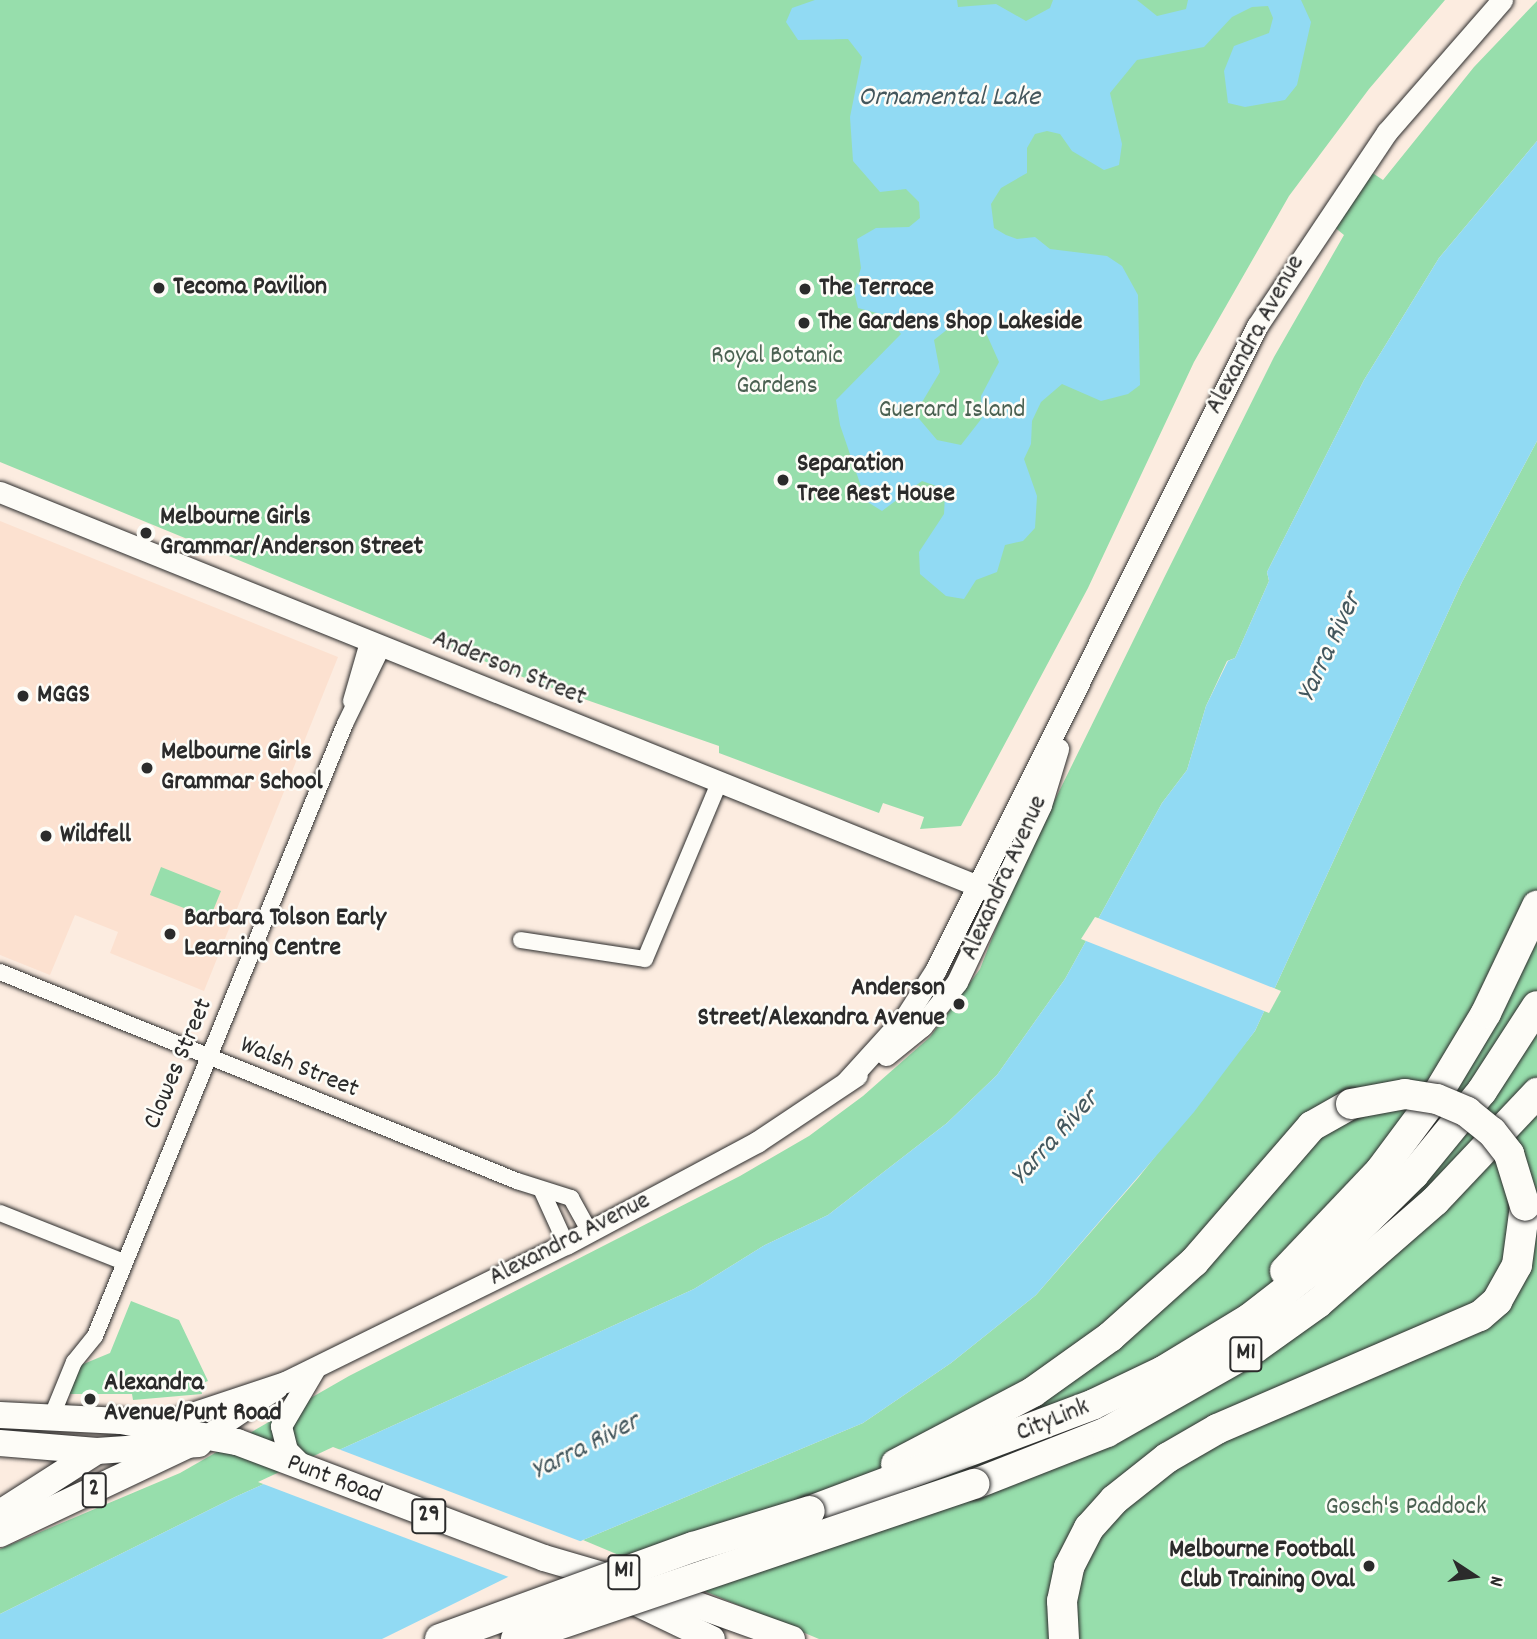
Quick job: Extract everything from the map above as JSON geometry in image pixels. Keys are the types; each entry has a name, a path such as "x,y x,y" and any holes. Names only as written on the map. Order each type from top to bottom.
{"highway":[{"path":"1163,1371 1267,1287 1380,1171 1437,1093 1486,1013 1537,906"},
{"name":"CityLink","path":"961,1444 1094,1405 1163,1371 1285,1292 1382,1207 1482,1091 1537,1006"},
{"name":"M1","path":"516,1639 975,1484 1107,1432 1255,1348 1318,1303 1435,1201 1537,1093"},
{"path":"961,1444 1151,1304 1223,1230 1312,1126 1351,1104 1405,1094 1437,1099 1467,1112 1492,1132 1508,1154 1525,1206 1517,1265 1496,1301 1480,1316 1217,1429 1167,1458 1114,1500 1089,1528 1069,1567 1062,1601 1064,1639"},
{"name":"M1","path":"440,1639 693,1547 810,1511 961,1444"}],"main road":[{"name":"Punt Road","path":"0,1415 153,1426 197,1440"},
{"name":"Alexandra Avenue","path":"0,1513 97,1451 153,1426"},
{"name":"Punt Road","path":"0,1443 97,1451 197,1440 243,1444 281,1453 314,1472 561,1565 664,1593 792,1639"},
{"name":"Alexandra Avenue","path":"0,1534 197,1440"},
{"name":"Punt Road","path":"561,1565 712,1639"}],"street":[{"name":"Alexandra Avenue","path":"846,1082 926,988 1070,708 1220,397 1284,281 1387,132 1502,0"},
{"name":"Anderson Street","path":"0,492 999,894"},
{"name":"Clowes Street","path":"51,1418 80,1354 95,1336 375,645"},
{"name":"Alexandra Avenue","path":"153,1426 285,1382 590,1232 757,1142 915,1032 941,1005 999,894 1043,799 1070,708"},
{"path":"521,940 645,959 719,783"},
{"name":"Walsh Street","path":"0,972 542,1191 571,1198 590,1232"},
{"path":"542,1191 566,1244"},
{"path":"0,1213 124,1262"},
{"path":"281,1453 283,1418 315,1368"},
{"name":"Alexandra Avenue","path":"197,1440 285,1382"}],"shaded area":[{"name":"Melbourne Girls Grammar School","path":"0,521 338,657 204,991 110,953 118,932 75,915 50,975 0,955"}],"green space":[{"name":"Royal Botanic Gardens","path":"0,0 1445,0 1369,89 1289,196 1194,362 1088,588 961,826 920,829 924,817 883,803 879,813 719,753 719,746 535,682 0,462"},
{"path":"1537,1 1537,141 1439,258 1364,380 1267,572 1269,581 1235,658 1227,661 1206,706 1187,770 1162,803 1065,979 997,1075 947,1123 828,1215 765,1245 694,1289 235,1497 0,1614 0,1549 180,1473 349,1376 740,1176 809,1136 863,1096 930,1037 980,969 1013,885 1164,578 1274,357 1344,235 1333,226 1371,172 1383,180 1474,67"},
{"name":"Gosch's Paddock","path":"1537,441 1537,1639 819,1639 583,1540 863,1423 951,1363 1036,1295 1138,1178 1255,1031 1462,582"},
{"path":"161,867 221,891 210,918 150,895"},
{"path":"131,1301 179,1320 208,1381 200,1384 202,1394 133,1400 132,1394 69,1394 81,1365 110,1353"}],"water":[{"name":"Ornamental Lake","path":"815,0 957,0 958,7 996,4 1026,21 1050,8 1053,0 1137,0 1157,16 1186,9 1188,0 1301,0 1311,22 1297,85 1285,100 1245,107 1228,103 1224,71 1234,46 1269,33 1273,18 1268,6 1252,7 1232,17 1204,47 1137,60 1110,93 1122,144 1119,165 1104,170 1072,151 1060,134 1047,131 1035,134 1027,148 1027,173 1001,188 991,204 994,228 1006,235 1017,239 1035,237 1050,249 1107,256 1122,266 1138,295 1140,385 1128,394 1101,401 1062,384 1041,402 1032,421 1031,444 1024,459 1037,496 1035,528 1023,541 1005,545 997,572 976,580 964,599 946,596 920,574 919,552 944,514 945,495 939,487 922,481 882,511 866,501 840,425 836,400 901,334 888,316 858,308 854,291 861,268 857,239 876,228 909,227 920,218 919,202 906,189 880,192 853,161 850,117 862,57 848,39 798,40 786,22 792,8","holes":["959,320 982,324 999,362 981,396 982,418 961,445 937,440 915,414 940,372 934,340"]},
{"name":"Yarra River","path":"1537,141 1537,441 1462,582 1255,1031 1194,1112 1036,1295 951,1363 863,1423 583,1540 382,1639 0,1639 0,1614 235,1497 694,1289 765,1245 828,1215 947,1123 997,1075 1065,979 1162,803 1187,770 1206,706 1228,661 1235,658 1269,581 1267,572 1364,380 1439,258"}],"pier":[{"path":"1095,917 1281,991 1269,1013 1081,939"},
{"path":"333,1447 585,1543 511,1578 258,1482"}],"place":[{"name":"Tecoma Pavilion","path":"159,288"},
{"name":"The Terrace","path":"805,289"},
{"name":"The Gardens Shop Lakeside","path":"804,323"},
{"name":"Separation Tree Rest House","path":"783,480"},
{"name":"Melbourne Girls Grammar/Anderson Street","path":"146,533"},
{"name":"MGGS","path":"23,696"},
{"name":"Melbourne Girls Grammar School","path":"147,768"},
{"name":"Wildfell","path":"46,836"},
{"name":"Barbara Tolson Early Learning Centre","path":"170,934"},
{"name":"Anderson Street/Alexandra Avenue","path":"959,1004"},
{"name":"Alexandra Avenue/Punt Road","path":"90,1399"},
{"name":"Melbourne Football Club Training Oval","path":"1369,1566"}],"park label":[{"name":"Guerard Island","path":"952,411"}]}
